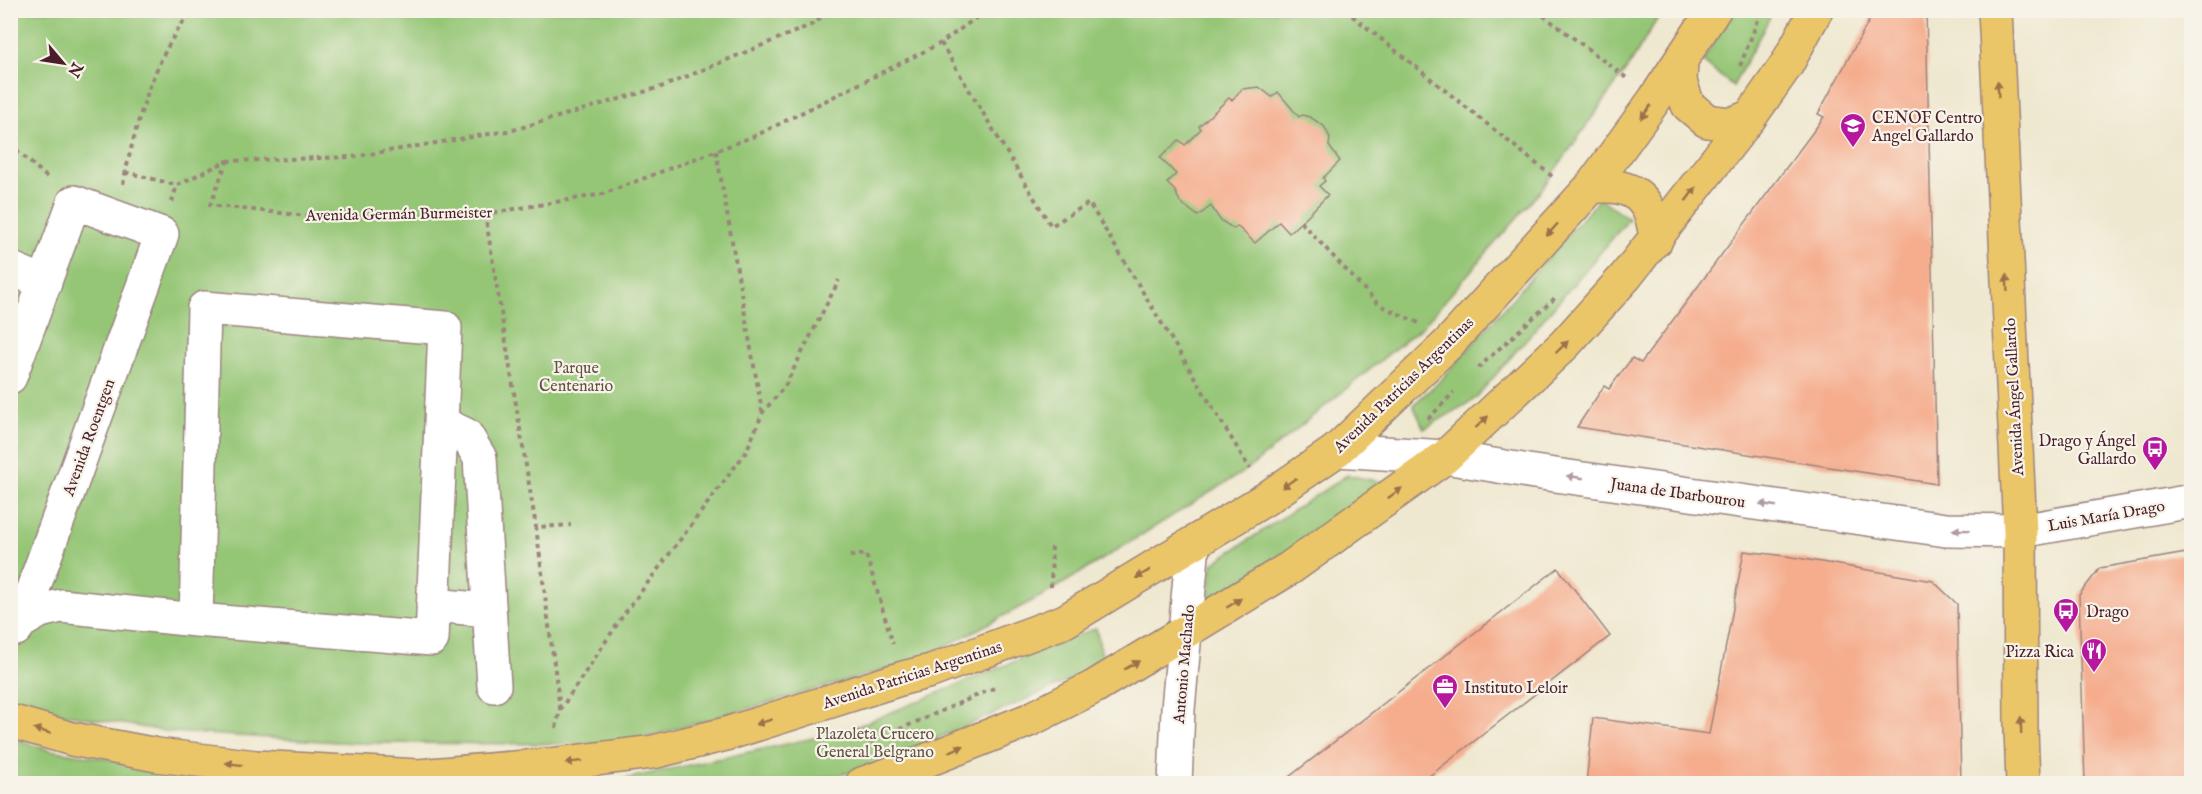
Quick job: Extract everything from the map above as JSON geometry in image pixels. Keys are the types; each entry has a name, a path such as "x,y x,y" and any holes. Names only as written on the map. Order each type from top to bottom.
{"main road":[{"name":"Avenida Patricias Argentinas","path":"10,721 72,739 157,755 256,767 418,780 653,752 726,734 931,671 1065,621 1268,498 1337,450 1449,343 1585,193 1681,63 1713,10"},
{"path":"862,783 915,765 1029,720 1094,687 1185,634 1290,568 1445,457 1565,344 1656,240 1750,117 1787,64 1816,10"},
{"name":"Avenida Ángel Gallardo","path":"1995,10 2020,531 2021,729 2024,783"},
{"path":"1681,63 1680,82 1688,105 1707,121 1731,124 1750,117"},
{"path":"1585,193 1610,184 1628,189 1644,201 1654,219 1656,240"}],"street":[{"path":"10,377 74,202 162,234"},
{"name":"Avenida Roentgen","path":"16,630 162,234"},
{"path":"10,268 45,283"},
{"path":"16,630 40,611 60,606 196,620 432,639 446,328 204,308 196,620"},
{"path":"441,423 466,435 480,458 494,686"},
{"name":"Juana de Ibarbourou","path":"1337,450 1445,457 1534,472 1946,530 2020,531"},
{"name":"Luis María Drago","path":"2020,531 2192,501"},
{"name":"Antonio Machado","path":"1175,783 1178,709 1193,544"},
{"path":"433,605 489,610"}],"path":[{"path":"116,217 125,172 146,95 182,22 194,10"},
{"path":"125,172 177,185 227,161 352,157 513,130 664,86 811,25 833,10"},
{"name":"Avenida Germán Burmeister","path":"227,161 210,205 315,217 485,214 603,194 757,135 941,43 987,10"},
{"path":"1345,10 1547,171 1585,193"},
{"path":"1536,10 1655,99"},
{"path":"941,43 1051,226 1089,203 1268,498"},
{"path":"10,144 74,202"},
{"path":"716,151 763,412"},
{"path":"162,234 177,185"},
{"path":"485,214 536,527 560,710 549,765"},
{"path":"1301,222 1379,305 1424,326 1449,343"},
{"path":"560,710 622,617 746,452 763,412 785,386 838,280"},
{"path":"536,527 571,525"},
{"path":"850,556 866,554 903,678"}],"green space":[{"name":"Parque Centenario","path":"10,11 1662,11 1632,61 1541,190 1424,325 1248,469 1051,591 919,660 623,744 356,743 170,732 42,710 11,699"},
{"path":"1729,11 1773,11 1733,86 1703,62"},
{"path":"1600,198 1629,219 1475,399 1424,429 1413,405 1442,379"},
{"path":"1347,475 1387,483 1208,618 1212,564"},
{"name":"Plazoleta Crucero General Belgrano","path":"1096,628 1104,665 870,768 800,783 602,784 846,731"},
{"path":"11,738 49,750 269,783 21,784 11,781"}],"building":[{"path":"1875,10 1926,10 1937,484 1577,427 1604,386 1609,389 1632,358 1641,363 1824,117 1818,114"},
{"path":"1259,87 1272,97 1278,92 1299,117 1302,115 1310,117 1324,126 1330,138 1329,146 1340,161 1323,178 1325,181 1319,186 1328,195 1301,222 1289,233 1279,222 1255,243 1237,226 1234,229 1220,220 1211,206 1198,216 1180,202 1175,191 1167,183 1176,174 1160,158 1179,140 1185,145 1201,129 1199,126 1229,98 1232,100 1242,89"},
{"path":"1744,551 1933,581 1957,604 1961,784 1586,784 1593,718 1709,734"},
{"path":"2192,552 2192,784 2085,784 2079,595 2100,568"},
{"name":"Instituto Leloir","path":"1558,568 1610,636 1419,784 1280,784"}],"place":[{"name":"CENOF Centro Angel Gallardo","path":"1853,149"},
{"name":"Drago y Ángel Gallardo","path":"2155,472"},
{"name":"Drago","path":"2066,634"},
{"name":"Pizza Rica","path":"2094,674"},
{"name":"Instituto Leloir","path":"1445,710"}]}
